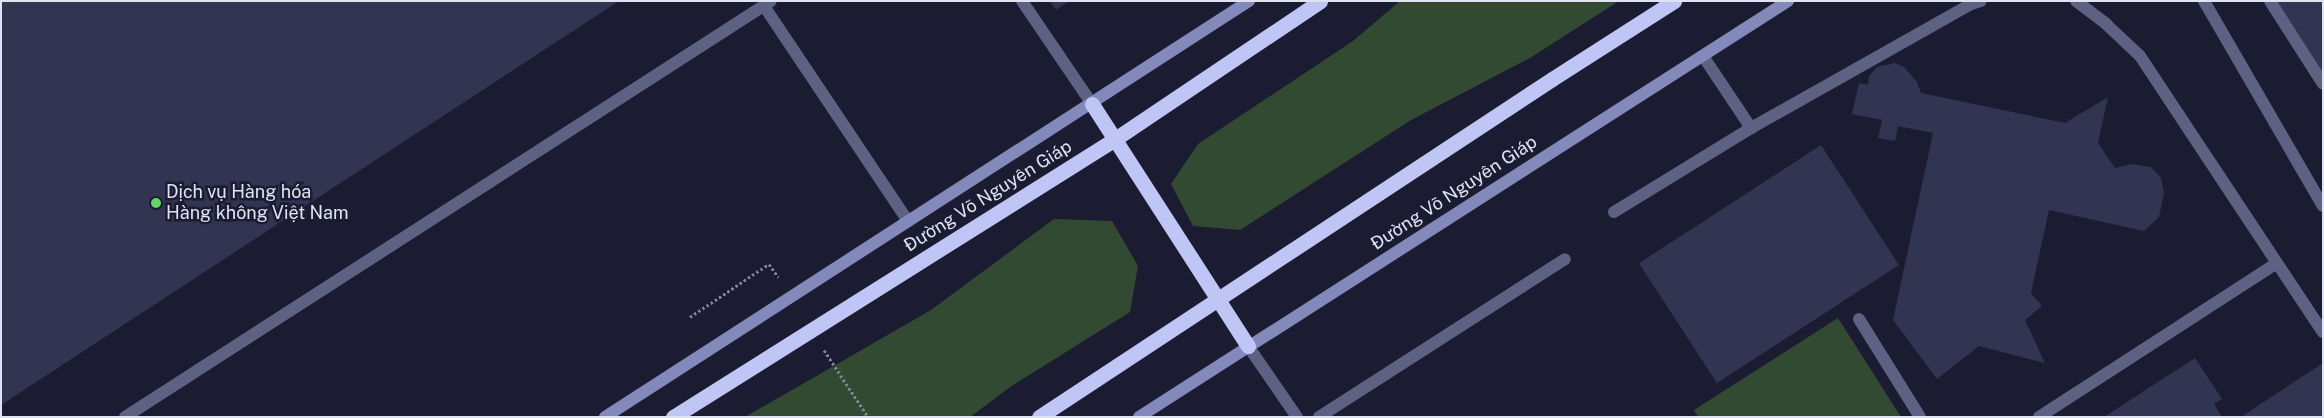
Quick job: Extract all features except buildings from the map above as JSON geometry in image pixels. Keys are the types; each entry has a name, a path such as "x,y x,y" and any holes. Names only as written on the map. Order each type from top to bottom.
{"highway":[{"name":"Đường Võ Nguyên Giáp","path":"673,417 1115,139 1320,1"},
{"path":"1039,417 1220,300 1552,79 1674,1"},
{"path":"1092,104 1248,346"}],"main road":[{"name":"Đường Võ Nguyên Giáp","path":"606,417 1249,1"},
{"name":"Đường Võ Nguyên Giáp","path":"1139,417 1788,1"}],"street":[{"path":"1022,1 1092,104"},
{"path":"1614,212 1751,128 1972,4 1981,1"},
{"path":"2076,1 2106,24 2140,56 2323,332"},
{"path":"2204,1 2323,206"},
{"path":"2270,1 2323,84"},
{"path":"125,417 767,3 908,221"},
{"path":"1703,56 1751,128"},
{"path":"1319,417 1565,259"},
{"path":"2039,417 2277,263"},
{"path":"1859,319 1920,417"},
{"path":"1248,346 1297,417"}],"path":[{"path":"690,317 769,264"}],"green space":[{"path":"1400,1 1619,1 1530,58 1411,120 1240,230 1193,226 1171,184 1198,144 1353,41"},
{"path":"1054,219 1112,221 1138,266 1130,312 1013,385 970,417 745,417 931,310"},
{"path":"1838,318 1901,417 1698,417 1694,410"}],"place":[{"name":"Dịch vụ Hàng hóa Hàng không Việt Nam","path":"156,203"}]}
